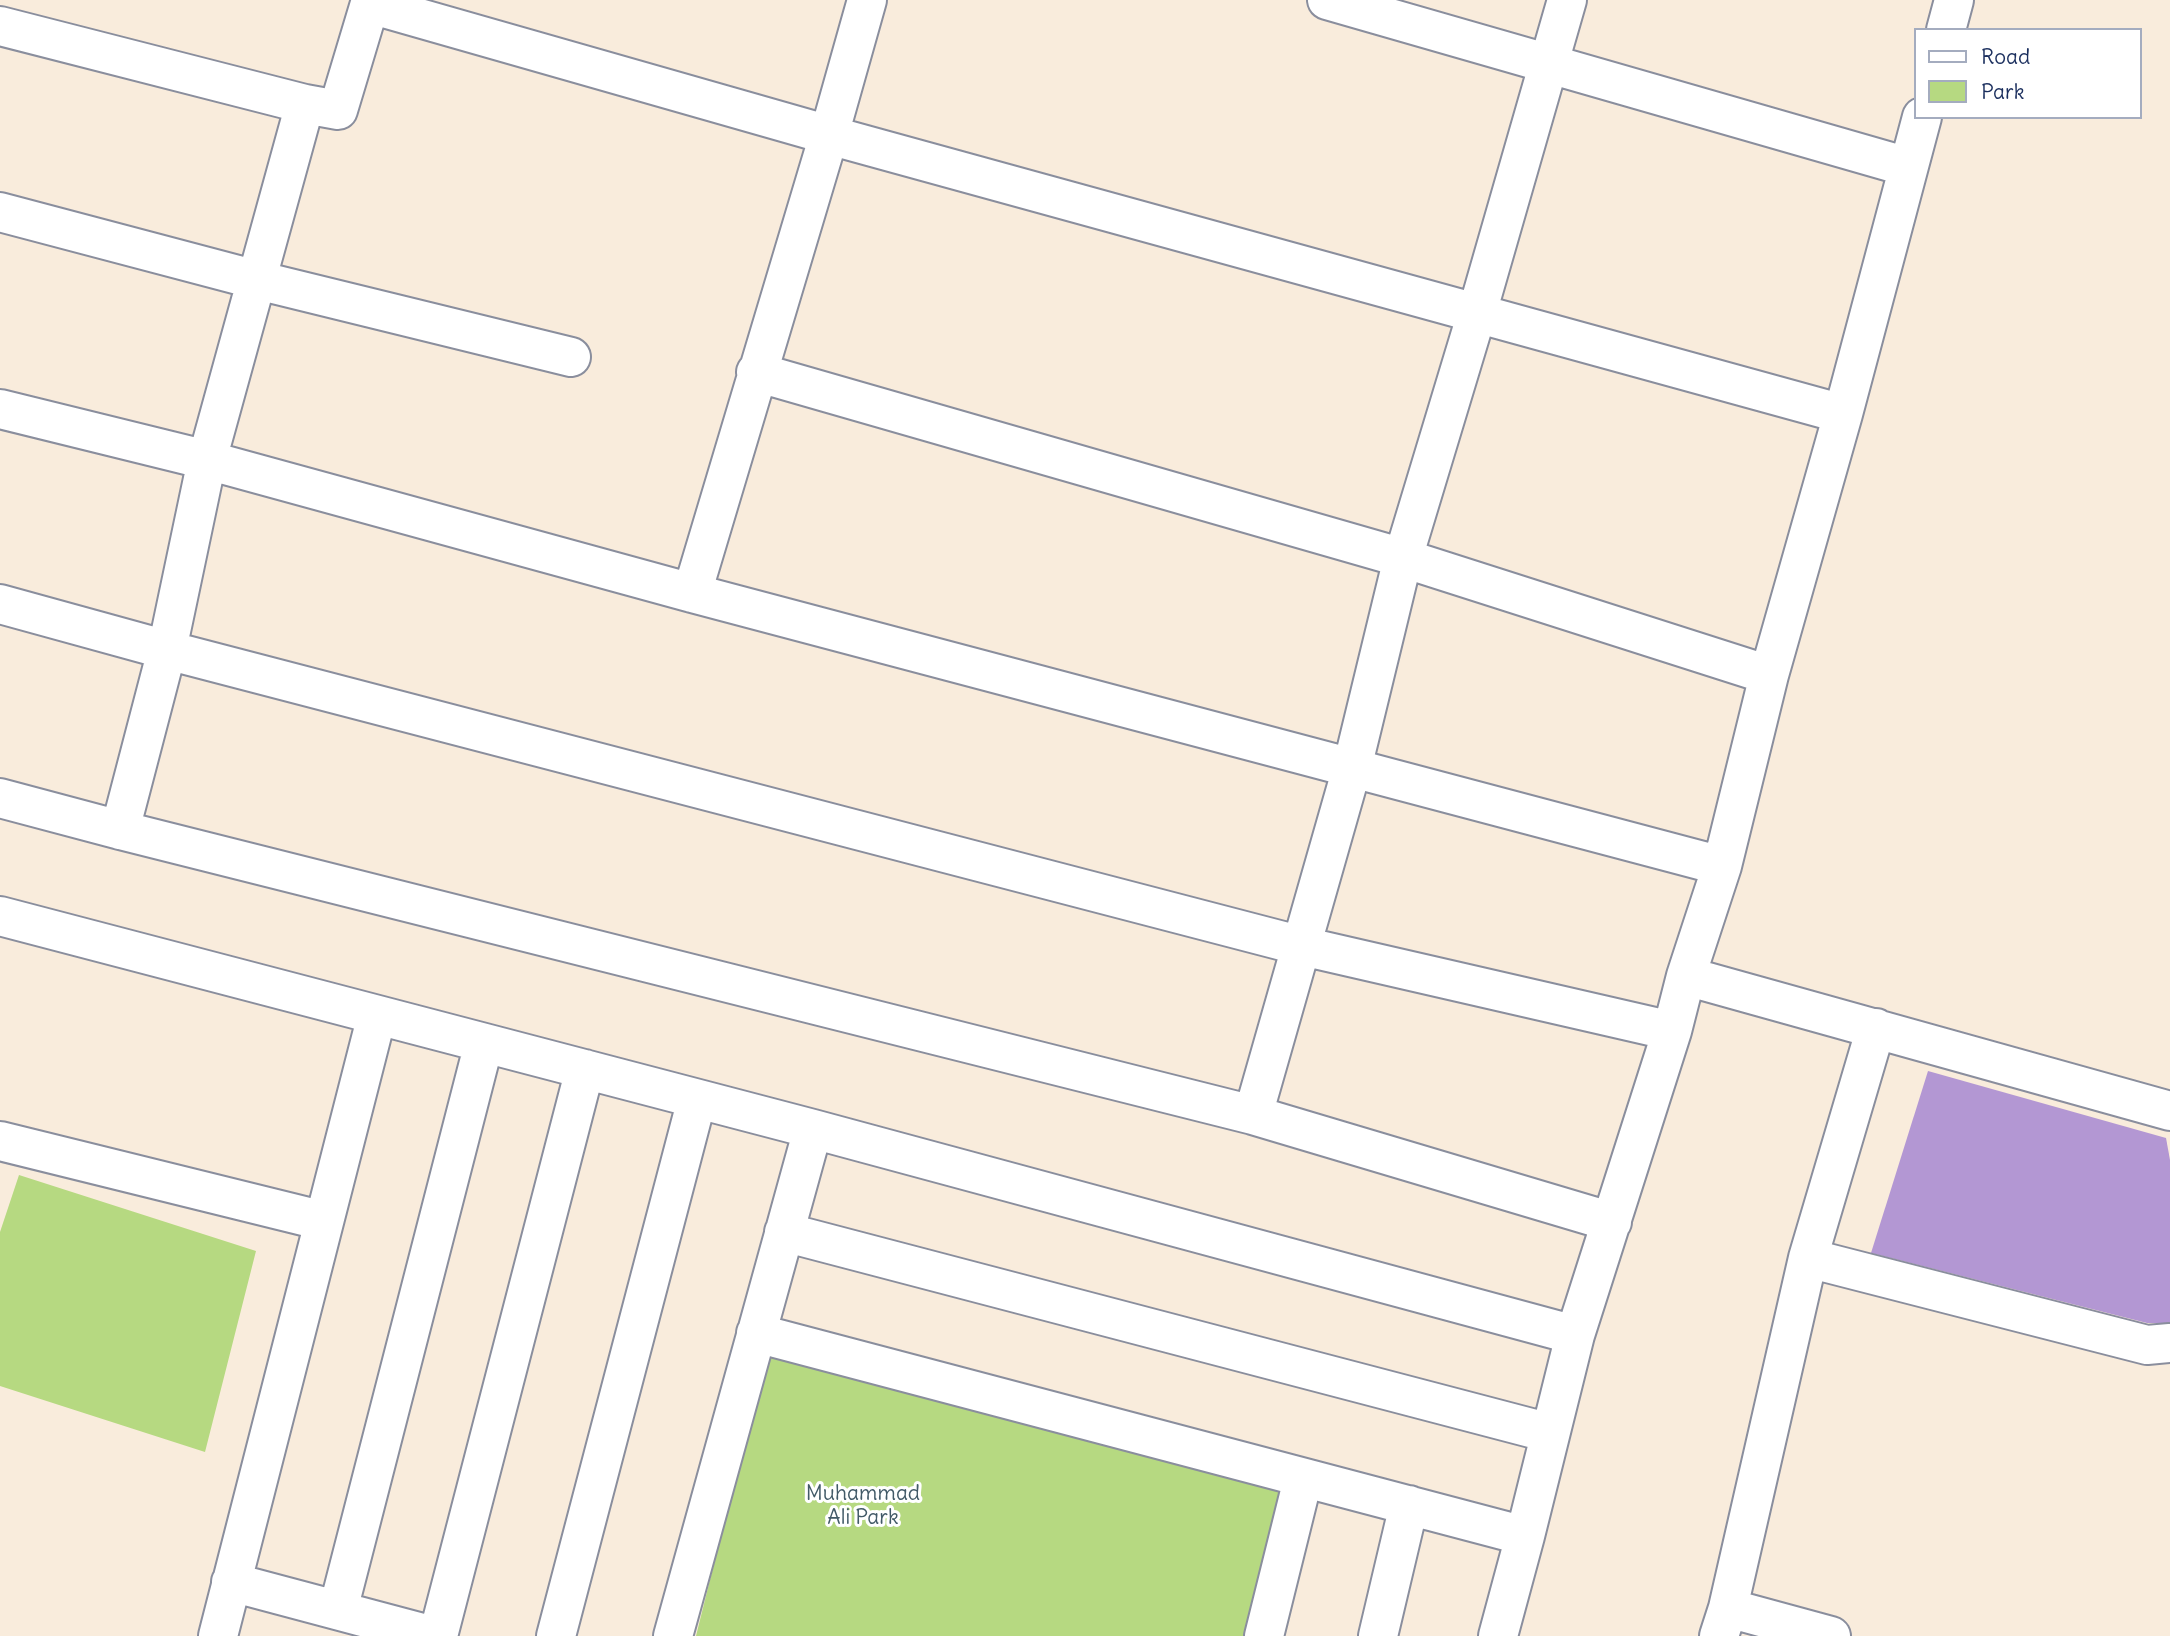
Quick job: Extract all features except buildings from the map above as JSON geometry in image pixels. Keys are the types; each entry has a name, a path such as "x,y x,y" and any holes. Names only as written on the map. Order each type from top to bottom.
{"street":[{"path":"691,593 867,0"},
{"path":"1327,0 1908,167"},
{"path":"1253,1115 1352,768 1403,558 1567,0"},
{"path":"1947,28 1954,0"},
{"path":"0,26 305,104 338,110 371,2 829,135 1843,414"},
{"path":"120,830 167,650 207,460 305,104"},
{"path":"1498,1636 1575,1335 1722,866 1769,675 1843,414 1921,119"},
{"path":"0,212 257,280 571,357"},
{"path":"756,372 1403,558 1769,675"},
{"path":"0,409 207,460 691,593 1722,866"},
{"path":"0,604 1301,946 1672,1031"},
{"path":"0,798 1253,1115 1612,1222"},
{"path":"0,916 813,1129 1575,1335"},
{"path":"1686,976 2170,1111"},
{"path":"218,1636 377,1015"},
{"path":"1831,1636 1724,1622 1808,1258 1876,1028"},
{"path":"338,1611 484,1043"},
{"path":"232,1582 436,1636 585,1069"},
{"path":"556,1636 697,1099"},
{"path":"673,1636 813,1129"},
{"path":"0,1140 324,1222"},
{"path":"784,1232 1550,1433"},
{"path":"1808,1258 2147,1345 2170,1343"},
{"path":"756,1333 1525,1536"},
{"path":"1264,1636 1303,1479"},
{"path":"1378,1636 1409,1505"}],"green space":[{"path":"19,1175 256,1251 205,1452 0,1386 0,1232"},
{"name":"Muhammad Ali Park","path":"767,1351 1293,1479 1254,1636 696,1636"}]}
